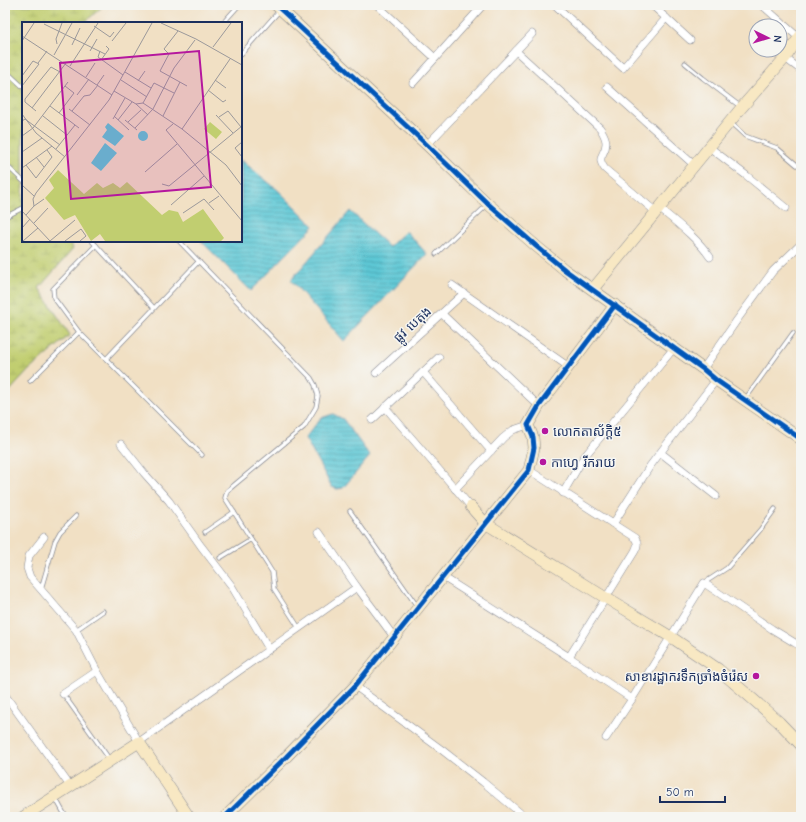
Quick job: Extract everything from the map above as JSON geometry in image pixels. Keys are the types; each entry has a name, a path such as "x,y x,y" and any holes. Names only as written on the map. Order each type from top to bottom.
{"street":[{"path":"413,83 483,5"},
{"path":"555,5 623,68 666,18"},
{"path":"652,5 690,40"},
{"path":"762,5 800,36 788,54"},
{"path":"379,6 435,58"},
{"path":"279,7 488,204 536,246 565,270 703,368 716,380 801,439"},
{"path":"427,145 532,34"},
{"path":"516,51 600,128 605,135 606,142 604,151 600,157 601,163 605,169 696,240 705,249 710,257"},
{"path":"593,289 742,107 785,58 801,70"},
{"path":"607,87 694,165"},
{"path":"709,147 786,208"},
{"path":"703,368 773,271 801,244"},
{"path":"452,285 569,367"},
{"name":"ផ្លូវ បេតុង","path":"376,373 464,293"},
{"path":"455,489 503,438 513,430 528,425 539,406 615,305"},
{"path":"442,314 539,406"},
{"path":"563,492 584,457 674,348"},
{"path":"372,420 440,357"},
{"path":"423,372 491,451"},
{"path":"613,524 650,466 716,380"},
{"path":"385,408 485,523 671,637 718,669 778,722 801,746"},
{"path":"225,817 286,757 354,686 529,470 534,448 533,437 528,425"},
{"path":"122,444 168,501 232,585 269,649"},
{"path":"660,453 716,496"},
{"path":"529,470 635,538 638,542 638,546 569,657"},
{"path":"319,532 394,637"},
{"path":"44,537 30,556 27,568 30,577 76,630 97,671 139,742 189,817"},
{"path":"443,577 632,699"},
{"path":"606,738 704,583 772,629 801,646"},
{"path":"23,817 139,742 357,587"},
{"path":"64,696 97,671"},
{"path":"354,686 484,782 525,817"},
{"path":"5,695 70,786"}],"lane":[{"path":"224,22 239,5"},
{"path":"242,53 279,7"},
{"path":"685,63 742,107"},
{"path":"5,70 22,86"},
{"path":"730,122 745,136 777,148 797,164"},
{"path":"5,164 22,180"},
{"path":"436,254 488,204"},
{"path":"5,218 22,209"},
{"path":"93,242 154,308"},
{"path":"180,242 311,378 315,385 318,396 316,407 304,427 227,491 225,498 272,572 274,589 299,628"},
{"path":"96,246 53,289 54,298 80,332 202,454"},
{"path":"106,359 199,261"},
{"path":"30,381 80,332"},
{"path":"745,400 793,333"},
{"path":"704,583 727,568 760,530 775,509"},
{"path":"350,511 418,607"},
{"path":"205,532 234,512"},
{"path":"40,590 55,541 60,532 76,516"},
{"path":"220,558 251,539"},
{"path":"76,630 103,611"},
{"path":"64,696 110,761"},
{"path":"54,797 66,817"}],"green space":[{"path":"5,5 104,5 85,22 22,22 22,242 69,242 73,249 39,288 70,335 29,370 5,396"}],"water":[{"path":"242,161 279,191 314,226 251,291 202,242 242,242"},
{"path":"350,211 389,247 406,231 427,254 344,341 291,280"},
{"path":"333,414 343,419 370,456 343,488 337,489 332,487 305,438 321,418"}],"cycle path":[{"path":"276,5 427,145 488,204 565,270 703,369 716,380 801,439"},
{"path":"225,817 355,686 529,470 534,448 533,437 528,425 539,406 615,305"}],"place":[{"name":"លោកតាស័ក្តិ៥","path":"545,431"},
{"name":"កាហ្វេ រីករាយ","path":"543,462"},
{"name":"សាខារដ្ឋាករទឹកច្រាំងចំរ៉េស","path":"756,676"}]}
